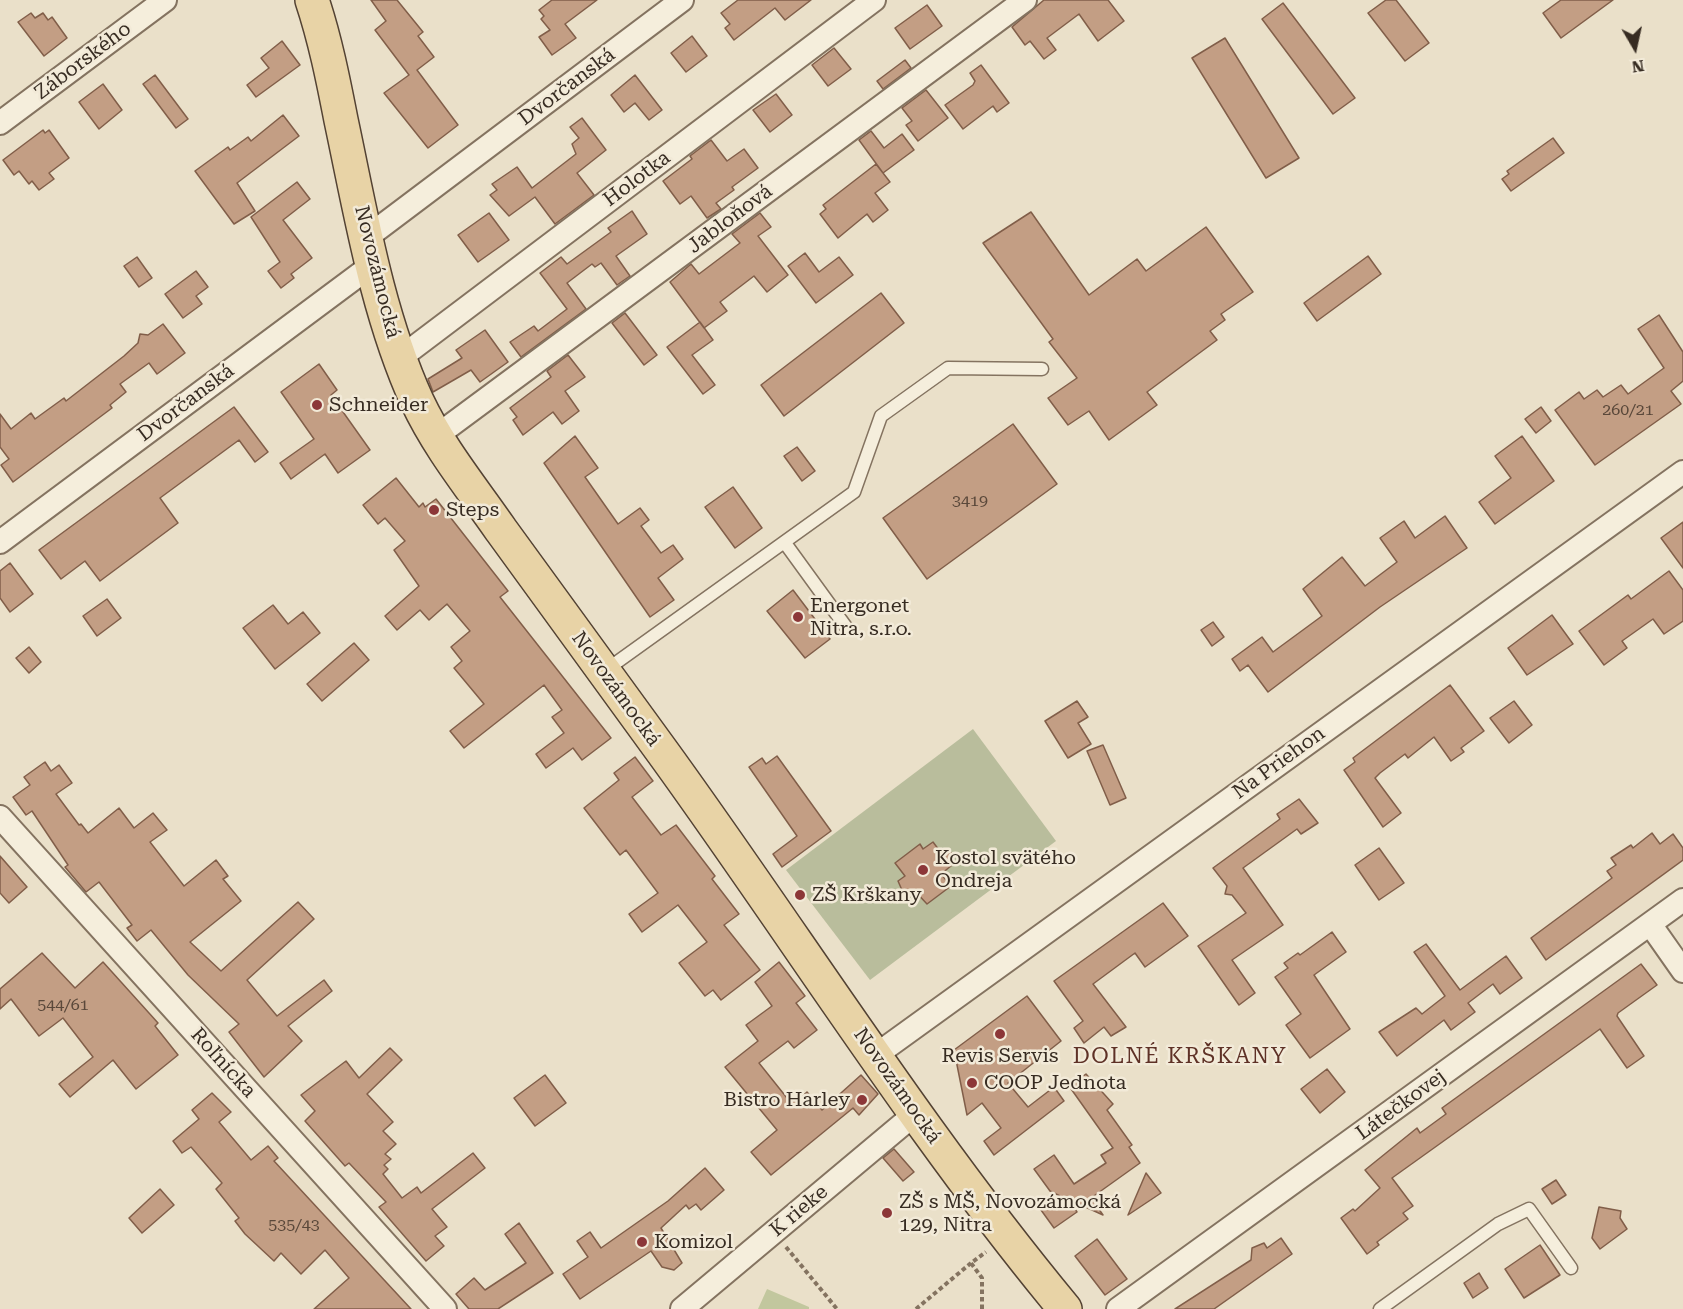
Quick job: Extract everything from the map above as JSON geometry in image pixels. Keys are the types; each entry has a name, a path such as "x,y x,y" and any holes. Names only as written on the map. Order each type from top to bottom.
{"main road":[{"name":"Novozámocká","path":"312,0 328,58 369,252 400,358 435,437 603,673 664,754 916,1113 1005,1236 1065,1309"}],"street":[{"name":"Záborského","path":"0,123 165,0"},
{"name":"Dvorčanská","path":"0,542 369,252 682,0"},
{"name":"Holotka","path":"400,358 874,0"},
{"name":"Jabloňová","path":"435,437 1025,0"},
{"name":"Na Priehon","path":"876,1055 1683,472"},
{"name":"Roľnícka","path":"0,817 445,1309"},
{"name":"Látečkovej","path":"1118,1309 1683,900"},
{"path":"1650,924 1683,971"},
{"name":"K rieke","path":"682,1309 916,1113"}],"lane":[{"path":"603,673 854,492 881,416 948,368 1042,369"},
{"path":"786,543 846,627"},
{"path":"1380,1309 1498,1224 1528,1209 1571,1268"}],"path":[{"path":"775,1232 837,1309"},
{"path":"916,1309 986,1252"},
{"path":"971,1263 982,1278 982,1309"}],"green space":[{"path":"973,729 1056,841 870,980 786,870"},
{"path":"767,1289 809,1307 809,1309 758,1309"}],"building":[{"path":"371,0 397,0 423,32 418,36 434,57 417,70 458,125 428,148 384,93 409,75 375,30 386,21"},
{"path":"552,0 597,0 565,24 576,38 552,55 539,37 550,30 541,19 544,16 539,10"},
{"path":"738,0 811,0 785,20 775,8 734,40 725,28 730,24 721,13"},
{"path":"1044,0 1108,0 1124,21 1098,41 1079,14 1047,38 1056,50 1044,59 1030,41 1025,45 1012,27"},
{"path":"1386,0 1396,0 1429,43 1405,61 1368,13"},
{"path":"1561,0 1613,0 1561,38 1543,13"},
{"path":"1283,3 1355,98 1333,114 1262,19"},
{"path":"927,5 942,26 910,49 895,28"},
{"path":"31,13 35,18 43,13 48,20 52,17 67,38 44,56 18,22"},
{"path":"692,36 707,56 686,72 671,53"},
{"path":"1225,38 1299,158 1266,178 1192,58"},
{"path":"282,41 300,65 256,97 247,85 269,68 261,58"},
{"path":"834,48 851,69 828,86 812,65"},
{"path":"905,60 911,68 883,89 877,81"},
{"path":"981,65 1009,103 997,112 993,106 963,129 945,105 973,85 975,81 970,73"},
{"path":"155,75 188,119 176,128 143,84"},
{"path":"635,75 662,110 649,120 635,103 624,112 611,95"},
{"path":"103,84 122,110 99,129 79,102"},
{"path":"926,90 948,118 918,141 906,125 912,121 902,108"},
{"path":"776,94 792,115 770,132 753,110"},
{"path":"283,115 299,136 237,183 255,211 234,224 195,171 228,147 230,150 248,137 251,141"},
{"path":"582,118 606,150 577,173 594,195 555,224 535,197 509,216 490,195 497,190 492,184 517,167 532,188 576,154 572,144 579,138 570,127"},
{"path":"43,130 45,133 49,130 69,158 49,173 54,179 39,190 32,181 29,184 19,171 14,175 3,160"},
{"path":"871,131 884,148 902,134 914,150 883,173 859,140"},
{"path":"1553,138 1564,153 1511,191 1502,179 1509,174 1507,171"},
{"path":"711,140 727,161 744,149 758,168 732,187 734,190 716,203 721,209 707,218 691,196 680,204 663,181 692,159 690,156"},
{"path":"876,164 890,182 875,193 888,210 873,222 867,214 838,238 820,214 826,209 823,205"},
{"path":"297,182 310,199 283,220 312,258 291,274 294,278 281,288 268,271 280,262 251,217"},
{"path":"632,211 647,234 616,256 630,276 617,285 601,263 595,267 592,264 567,283 586,309 521,357 510,342 534,326 538,331 567,309 540,273 561,257 567,264 611,232 608,228"},
{"path":"1031,212 1089,295 1137,259 1146,271 1206,227 1253,292 1221,314 1225,320 1210,331 1217,340 1147,392 1157,405 1109,440 1089,411 1068,425 1048,398 1077,378 1049,342 1053,339 983,243"},
{"path":"489,213 509,240 478,262 458,235"},
{"path":"760,213 771,227 758,236 788,275 767,292 754,276 720,302 727,311 704,328 670,282 691,264 699,274 740,243 732,234"},
{"path":"805,253 819,272 839,257 853,275 816,303 788,266"},
{"path":"1368,256 1381,274 1317,321 1304,303"},
{"path":"137,257 152,278 139,287 124,266"},
{"path":"196,271 208,287 196,296 202,304 183,318 165,294"},
{"path":"881,293 904,323 784,416 761,385"},
{"path":"625,313 657,355 644,365 612,323"},
{"path":"1659,315 1683,352 1683,381 1671,391 1681,404 1595,465 1555,410 1579,392 1584,399 1597,390 1603,397 1621,385 1628,394 1664,368 1638,329"},
{"path":"700,322 713,340 692,355 715,385 703,394 667,347"},
{"path":"163,324 185,353 157,374 149,363 120,384 126,392 110,405 112,408 13,482 1,465 9,459 0,447 0,414 11,429 31,413 35,419 64,398 66,401 124,356 138,343 140,334 148,335"},
{"path":"485,330 508,362 480,382 471,370 433,392 428,379 462,358 456,350"},
{"path":"568,355 585,377 565,391 579,411 562,424 553,412 523,435 513,420 517,417 510,408 551,377 547,371"},
{"path":"319,364 337,390 331,395 370,450 338,473 325,454 291,479 280,463 314,439 281,392"},
{"path":"234,407 268,452 255,462 239,440 160,498 178,523 100,581 85,561 61,579 39,550"},
{"path":"1541,407 1551,421 1536,433 1525,419"},
{"path":"1013,424 1057,484 927,579 883,518"},
{"path":"575,436 598,468 585,477 618,524 640,508 649,520 641,526 661,553 673,545 683,559 658,578 674,600 650,617 544,463"},
{"path":"1522,436 1554,481 1495,524 1479,502 1511,478 1495,456"},
{"path":"797,447 815,471 802,481 784,456"},
{"path":"396,478 419,507 423,503 425,507 436,499 508,591 500,597 611,738 582,760 573,748 546,768 536,754 564,733 552,717 562,710 544,685 464,748 450,731 484,704 454,668 462,661 451,647 470,631 447,604 429,620 420,610 397,630 385,616 419,586 394,550 405,541 385,518 378,524 363,505"},
{"path":"733,487 762,528 735,548 705,507"},
{"path":"1445,516 1467,548 1380,607 1268,692 1248,665 1240,671 1232,659 1262,637 1273,652 1322,616 1303,589 1342,557 1365,586 1397,562 1380,538 1404,521 1415,538"},
{"path":"1683,522 1683,568 1661,538"},
{"path":"10,563 33,594 10,612 0,598 0,571"},
{"path":"1669,571 1683,590 1683,621 1664,634 1653,619 1622,641 1627,648 1604,665 1579,631 1628,595 1631,599"},
{"path":"793,590 830,639 805,658 767,611"},
{"path":"107,599 121,618 97,636 83,616"},
{"path":"273,605 288,624 303,612 320,633 275,669 243,628"},
{"path":"1552,615 1573,644 1527,675 1508,648"},
{"path":"1213,622 1224,637 1212,646 1201,630"},
{"path":"354,643 369,660 322,701 307,684"},
{"path":"29,647 41,662 29,673 16,658"},
{"path":"1450,685 1484,731 1461,748 1464,752 1451,761 1434,737 1408,758 1405,754 1380,773 1375,778 1401,813 1383,827 1344,770 1355,762 1353,758"},
{"path":"1077,701 1088,717 1078,723 1091,744 1068,758 1045,721"},
{"path":"1514,701 1532,725 1509,743 1490,718"},
{"path":"1103,745 1126,798 1110,805 1087,751"},
{"path":"777,756 831,831 782,867 773,854 797,836 749,767 762,758 766,764"},
{"path":"635,757 653,781 632,797 661,835 676,825 715,876 712,879 739,914 724,925 760,970 721,1000 713,990 705,996 679,963 707,942 678,905 642,932 629,914 658,893 626,850 620,855 584,808 619,780 614,773"},
{"path":"45,762 51,771 59,765 72,783 56,794 79,825 81,824 88,833 119,808 134,828 153,813 167,830 150,842 184,886 216,860 228,876 223,879 241,901 190,942 221,971 298,902 314,919 247,980 277,1016 324,980 332,991 288,1026 302,1041 264,1077 229,1032 239,1024 188,975 151,930 137,941 127,928 132,925 99,882 86,892 65,867 68,865 32,811 26,815 13,797 30,785 24,777"},
{"path":"1299,799 1318,823 1301,834 1297,829 1243,868 1283,925 1232,960 1255,993 1239,1005 1198,946 1246,913 1232,895 1225,894 1227,886 1213,868 1280,819 1277,814"},
{"path":"1652,833 1660,844 1673,834 1683,848 1683,860 1546,960 1531,938 1612,878 1607,871 1616,865 1611,858 1631,845 1633,848"},
{"name":"Kostol svätého Ondreja","path":"933,842 939,850 952,853 951,866 941,874 951,886 927,904 914,890 905,897 898,881 905,876 895,863 920,844 923,849"},
{"path":"1379,848 1404,883 1379,900 1355,865"},
{"path":"0,856 27,887 9,903 0,893"},
{"path":"1163,903 1188,936 1145,967 1135,953 1093,984 1126,1027 1111,1036 1104,1027 1084,1043 1074,1028 1083,1021 1054,981"},
{"path":"1332,932 1346,952 1314,975 1350,1029 1310,1058 1286,1025 1301,1014 1275,977 1288,968 1284,963 1298,953 1300,955"},
{"path":"1426,944 1460,990 1506,956 1522,978 1500,994 1493,984 1468,1003 1475,1012 1451,1030 1444,1020 1397,1056 1379,1032 1416,1008 1422,1014 1445,996 1414,952"},
{"path":"42,953 75,988 103,962 158,1023 155,1026 178,1055 136,1089 113,1060 70,1097 59,1084 93,1057 63,1018 39,1036 11,999 0,1009 0,989"},
{"path":"779,962 805,996 796,1003 817,1030 794,1048 788,1041 759,1063 791,1103 794,1100 796,1102 807,1092 822,1110 861,1075 878,1094 859,1115 853,1108 771,1175 751,1152 777,1130 725,1067 758,1041 746,1025 772,1006 755,982"},
{"path":"1641,964 1657,985 1617,1016 1644,1056 1627,1068 1600,1029 1392,1178 1413,1206 1403,1213 1408,1219 1377,1242 1379,1245 1367,1254 1341,1218 1353,1209 1355,1211 1380,1188 1365,1170 1417,1128 1420,1133 1446,1114 1442,1108"},
{"path":"1027,996 1061,1041 1008,1083 1028,1107 1054,1087 1064,1101 994,1155 984,1141 1001,1128 982,1103 967,1115 954,1050"},
{"path":"390,1048 402,1060 367,1094 393,1122 383,1131 396,1144 385,1154 391,1159 384,1165 388,1169 383,1174 402,1198 417,1187 421,1193 473,1153 485,1168 432,1209 447,1227 435,1236 444,1246 426,1261 379,1207 386,1202 349,1163 345,1166 305,1121 315,1111 301,1095 346,1061 359,1078"},
{"path":"1327,1069 1345,1092 1320,1113 1301,1089"},
{"path":"1086,1074 1113,1104 1107,1110 1132,1145 1129,1147 1140,1163 1091,1198 1103,1215 1068,1199 1077,1212 1054,1228 1041,1210 1060,1196 1050,1191 1034,1169 1054,1155 1074,1184 1106,1163 1101,1155 1113,1148 1069,1086"},
{"path":"545,1075 566,1103 535,1126 514,1098"},
{"path":"212,1093 231,1112 219,1122 251,1160 268,1146 278,1158 274,1161 411,1309 314,1309 349,1278 325,1250 301,1274 281,1253 274,1261 245,1234 235,1221 239,1218 216,1189 222,1183 191,1147 182,1153 173,1141 199,1119 192,1110"},
{"path":"894,1149 914,1172 903,1181 883,1158"},
{"path":"705,1168 724,1190 701,1210 696,1204 689,1209 686,1205 661,1228 682,1263 674,1270 662,1267 651,1251 580,1299 563,1274 588,1257 577,1241 590,1232 601,1248 668,1201"},
{"path":"1146,1173 1161,1193 1128,1215"},
{"path":"1556,1180 1566,1195 1552,1204 1542,1189"},
{"path":"160,1189 174,1205 142,1233 129,1218"},
{"path":"1599,1207 1621,1211 1620,1218 1627,1229 1600,1249 1592,1238"},
{"path":"519,1223 553,1273 498,1309 469,1309 456,1294 474,1278 485,1290 526,1263 505,1234"},
{"path":"1281,1238 1292,1254 1214,1309 1175,1309 1251,1260 1252,1248 1264,1243 1267,1248"},
{"path":"1097,1239 1127,1279 1105,1295 1075,1256"},
{"path":"1540,1245 1560,1275 1524,1298 1505,1269"},
{"path":"1479,1273 1488,1288 1473,1298 1464,1283"}],"place":[{"name":"Schneider","path":"317,405"},
{"name":"Steps","path":"434,510"},
{"name":"Energonet Nitra, s.r.o.","path":"798,617"},
{"name":"Kostol svätého Ondreja","path":"923,870"},
{"name":"ZŠ Krškany","path":"800,895"},
{"name":"Revis Servis","path":"1000,1034"},
{"name":"COOP Jednota","path":"972,1083"},
{"name":"Bistro Harley","path":"862,1100"},
{"name":"ZŠ s MŠ, Novozámocká 129, Nitra","path":"887,1213"},
{"name":"Komizol","path":"642,1242"}],"district":[{"name":"DOLNÉ KRŠKANY","path":"1180,1057"}]}
